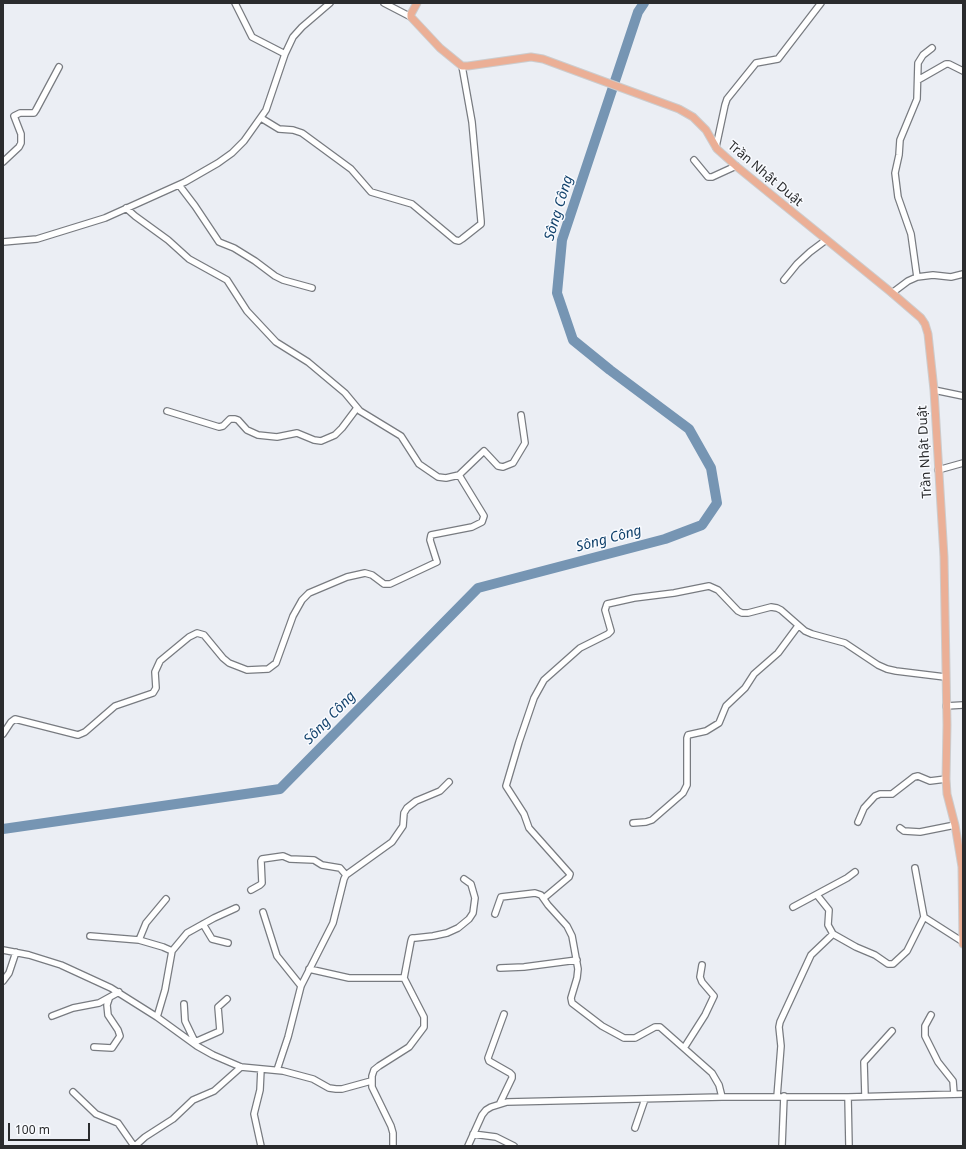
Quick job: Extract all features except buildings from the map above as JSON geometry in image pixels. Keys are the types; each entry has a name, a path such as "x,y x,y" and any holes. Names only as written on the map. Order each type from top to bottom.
{"main road":[{"path":"417,3 411,17 440,48 462,66"},
{"name":"Trần Nhật Duật","path":"462,66 531,57 543,59 680,109 693,117 706,130 716,147 736,166 892,293 921,318 925,324 928,334 934,390 944,557 946,779 947,794 955,825 962,866 963,943"}],"street":[{"path":"235,3 252,37 285,54"},
{"path":"3,242 37,238 105,218 179,185 218,163 232,153 244,141 266,110 272,97 285,54 297,31 330,3"},
{"path":"384,3 411,17"},
{"path":"716,147 727,99 756,64 778,59 821,3"},
{"path":"918,276 912,234 898,197 895,173 899,155 900,140 917,99 918,63 923,55 932,48"},
{"path":"918,80 946,64 963,71"},
{"path":"260,118 279,129 293,130 302,133 351,169 371,192 412,204 455,240 459,241 480,224 481,221 472,122 462,66"},
{"path":"3,162 22,143 21,134 14,116 20,113 34,113 59,67"},
{"path":"694,160 708,177 712,177 736,166"},
{"path":"179,185 219,242 234,248 256,261 275,276 283,280 312,288"},
{"path":"126,208 168,240 189,259 227,280 247,311 276,342 308,362 345,393 357,408 401,436 423,467 442,478 459,475 484,451 498,466 503,467 513,464 525,443 521,416"},
{"path":"784,280 797,264 826,240"},
{"path":"892,293 908,281 918,276 933,275 951,277 963,274"},
{"path":"934,390 963,396"},
{"path":"167,411 220,427 230,419 235,419 238,420 247,430 258,436 277,437 297,433 314,440 321,440 328,439 335,435 357,408"},
{"path":"938,470 963,463"},
{"path":"3,734 11,722 15,719 78,735 85,732 115,706 153,693 156,688 156,672 160,661 189,637 197,633 204,635 229,663 247,670 268,669 276,663 293,616 302,600 309,593 347,577 365,573 372,575 384,584 390,584 437,562 430,540 431,535 472,527 482,522 484,516 459,475"},
{"path":"544,898 570,877 570,874 529,828 524,814 506,788 506,783 535,695 544,680 580,648 611,632 605,610 607,604 634,598 674,593 709,586 718,590 738,611 742,613 748,614 772,607 776,608 781,610 798,626 812,634 845,643 878,665 887,669 945,676"},
{"path":"632,823 652,820 683,793 687,785 688,735 706,731 719,723 726,706 745,688 754,674 778,653 798,626"},
{"path":"946,706 963,705"},
{"path":"858,822 864,808 875,796 880,794 892,794 914,777 918,776 930,781 946,779"},
{"path":"277,1070 288,1037 301,986 333,923 346,874 392,842 403,826 406,808 416,801 440,791 449,782"},
{"path":"900,828 909,832 923,832 955,825"},
{"path":"251,890 260,885 262,882 262,859 283,856 290,859 314,860 322,865 340,868 346,874"},
{"path":"817,895 829,910 828,925 833,934 856,947 872,953 890,965 907,951 924,917 915,868"},
{"path":"793,907 817,895 855,872"},
{"path":"393,1146 393,1133 391,1126 372,1087 372,1076 374,1070 379,1066 409,1047 424,1027 424,1017 404,978 412,938 433,936 447,932 458,928 469,919 473,913 475,898 471,884 464,879"},
{"path":"496,914 499,899 504,896 535,893 541,895 570,931 577,960 577,978 571,998 572,1003 602,1026 620,1037 630,1039 635,1038 657,1026 660,1027 712,1073 719,1085 722,1097"},
{"path":"139,940 146,924 166,899"},
{"path":"157,1017 165,990 172,951 187,933 236,908"},
{"path":"263,912 277,956 301,986"},
{"path":"924,917 963,943"},
{"path":"203,924 212,939 228,943"},
{"path":"777,1096 781,1046 779,1027 780,1022 811,955 833,934"},
{"path":"90,936 139,940 172,951"},
{"path":"3,950 16,952 61,965 119,992 213,1056 241,1067 277,1070 313,1080 329,1088 336,1089 342,1089 371,1081"},
{"path":"3,981 9,972 16,952"},
{"path":"500,968 577,960"},
{"path":"684,1048 714,996 702,982 700,977 702,965"},
{"path":"309,969 350,978 404,978"},
{"path":"52,1016 73,1008 99,1003 109,999 119,992"},
{"path":"94,1047 112,1048 120,1036 118,1030 108,1015 107,1005 109,999"},
{"path":"196,1044 220,1031 218,1007 227,999"},
{"path":"184,1004 186,1021 196,1044"},
{"path":"500,1103 512,1075 489,1061 488,1058 504,1014"},
{"path":"931,1015 925,1026 927,1043 938,1062 953,1081 954,1094"},
{"path":"865,1096 864,1062 892,1031"},
{"path":"73,1092 96,1114 118,1123 135,1146 144,1137 173,1119 193,1100 214,1091 241,1067"},
{"path":"261,1069 260,1090 254,1114 261,1146"},
{"path":"468,1146 482,1115 486,1110 500,1103 507,1102 777,1096 848,1097 963,1094"},
{"path":"782,1146 784,1096"},
{"path":"848,1097 849,1146"},
{"path":"635,1128 645,1099"},
{"path":"473,1134 496,1136 514,1146"}],"waterway":[{"name":"Sông Công","path":"3,829 280,789 478,588 665,539 702,525 717,503 711,468 689,429 610,370 573,340 557,293 562,240 638,12 644,3"}]}
